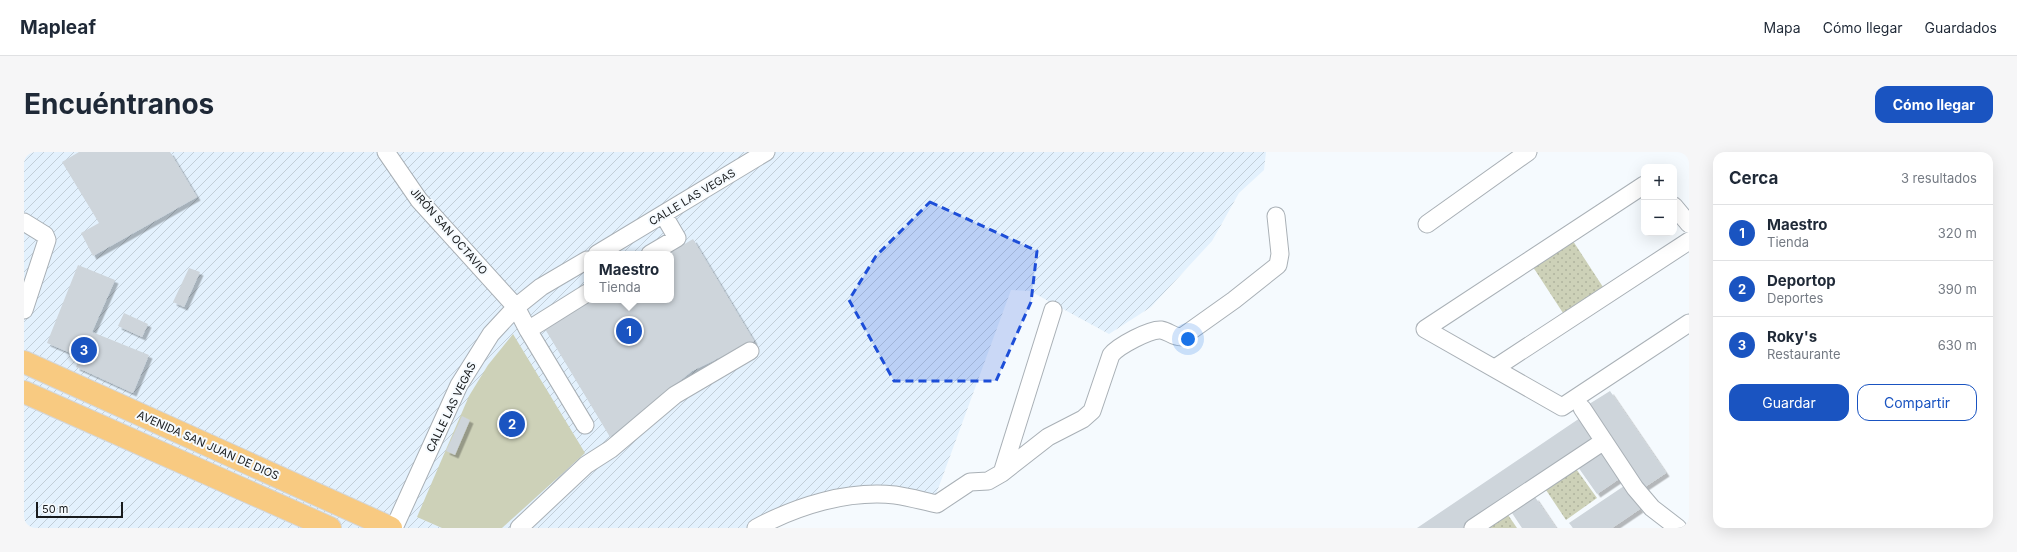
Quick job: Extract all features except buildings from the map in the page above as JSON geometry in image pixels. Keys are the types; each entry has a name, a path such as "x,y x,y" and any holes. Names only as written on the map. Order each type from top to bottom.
{"main road":[{"name":"AVENIDA SAN JUAN DE DIOS","path":"24,362 393,528"},
{"path":"24,392 330,528"}],"street":[{"name":"JIRÓN SAN OCTAVIO","path":"386,152 419,200 516,307 528,330 585,425"},
{"name":"CALLE LAS VEGAS","path":"601,251 766,152"},
{"path":"1428,224 1528,152"},
{"path":"1641,187 1426,329 1562,407 1689,323"},
{"path":"1677,210 1689,224"},
{"path":"655,251 677,238 663,214"},
{"path":"756,528 774,518 840,498 864,494 895,495 937,504 970,482 988,481 1002,474 1048,437 1083,419 1092,411 1111,356 1116,349 1154,330 1164,330 1170,335 1182,337 1234,300 1278,265 1280,254 1276,216"},
{"path":"24,222 46,235 47,240 24,310"},
{"path":"1495,368 1689,241"},
{"name":"CALLE LAS VEGAS","path":"393,528 465,374 491,334 516,307 541,287 584,262"},
{"path":"528,330 584,295"},
{"path":"1002,474 1053,310"},
{"path":"519,528 586,465 611,449 675,395 750,351"},
{"path":"1582,408 1652,508 1678,528"},
{"path":"1472,528 1604,441"}],"highlighted area":[{"path":"930,202 1037,251 1031,302 996,381 894,381 849,300 876,256"}],"shaded area":[{"path":"24,152 1266,152 1264,170 1239,193 1212,241 1151,307 1109,334 1030,291 1011,290 931,508 875,499 857,500 749,528 24,528"}],"green space":[{"path":"1573,241 1603,287 1563,313 1533,267"},
{"path":"513,334 585,453 502,528 442,528 417,517 469,396 488,365"},
{"path":"1574,466 1597,498 1566,520 1544,487"},
{"path":"1506,512 1517,528 1481,528"}],"place":[{"name":"Maestro","path":"629,331"},
{"name":"Roky's","path":"84,350"},
{"name":"Deportop","path":"512,424"}]}
